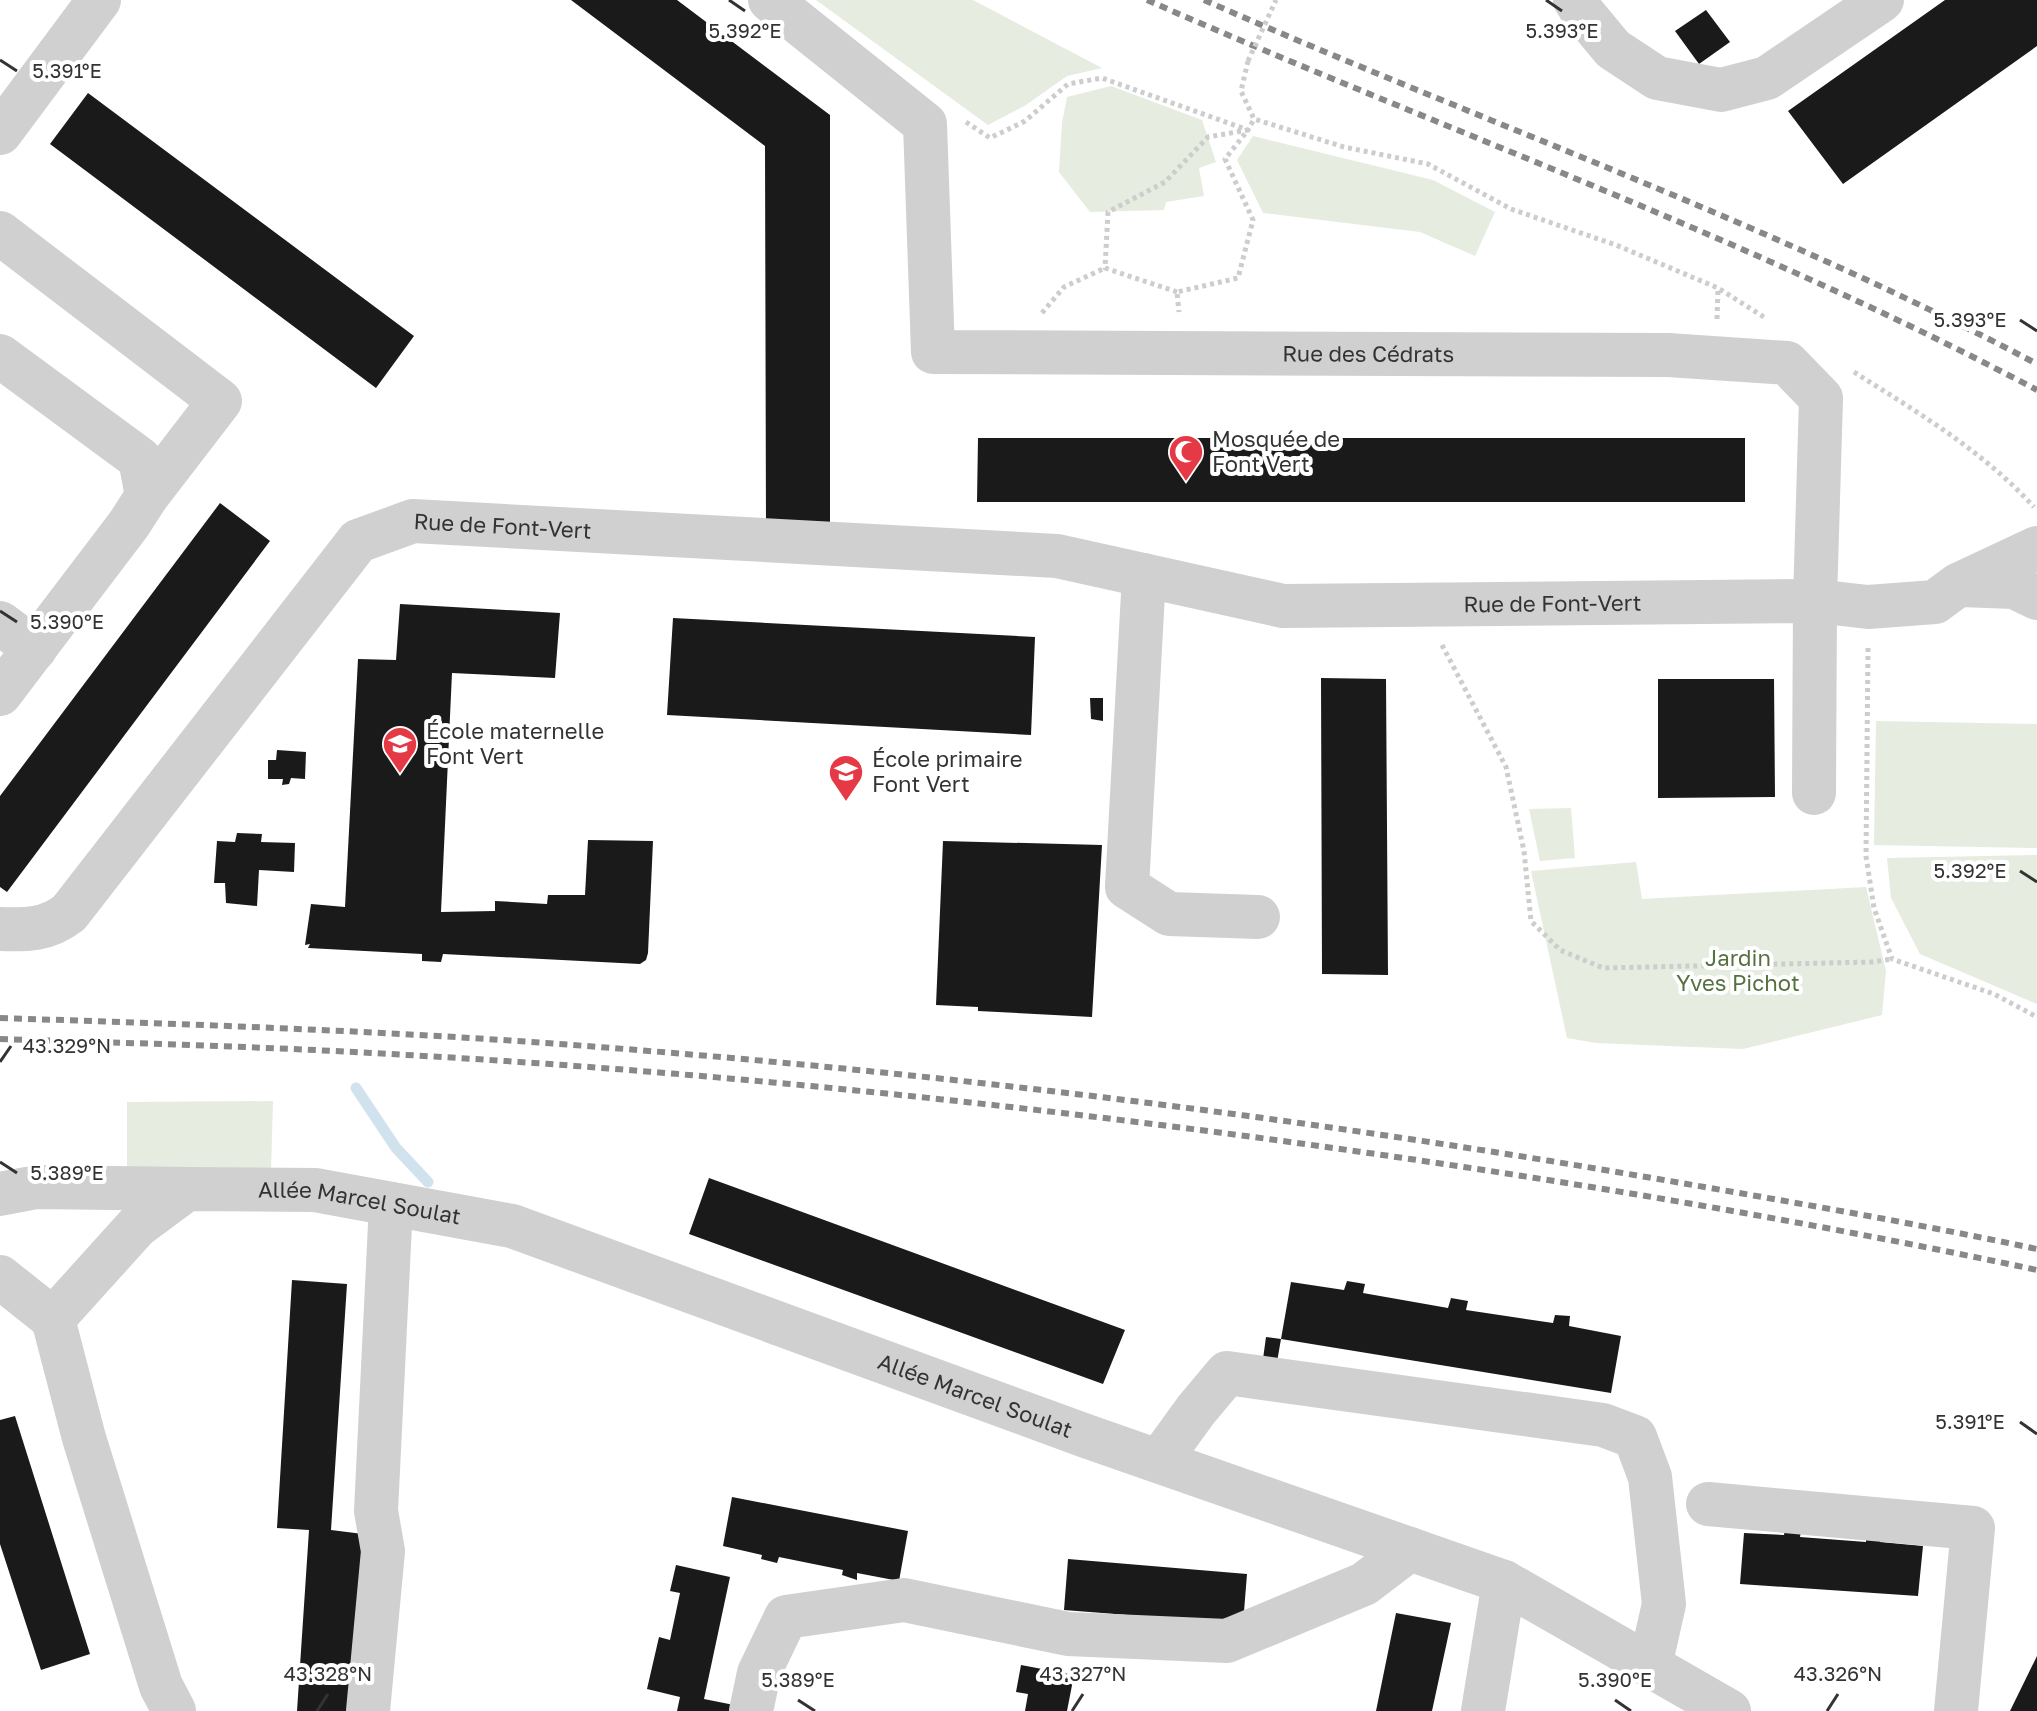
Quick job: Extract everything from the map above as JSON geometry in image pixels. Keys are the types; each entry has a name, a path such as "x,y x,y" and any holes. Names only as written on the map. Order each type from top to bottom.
{"street":[{"path":"0,133 99,0"},
{"name":"Rue des Cédrats","path":"770,0 925,124 933,352 1668,355 1787,363 1821,398 1815,601 1814,793"},
{"path":"1575,0 1613,49 1657,78 1721,90 1767,78 1882,0"},
{"path":"0,233 220,401 0,694"},
{"path":"0,356 140,459 147,496"},
{"name":"Rue de Font-Vert","path":"0,929 45,927 69,913 358,541 413,521 1057,556 1283,606 1815,601 1868,607 1935,602 1958,585 2037,548"},
{"path":"1144,575 1127,887 1169,914 1258,917"},
{"path":"1958,585 2014,587 2037,598"},
{"path":"0,623 35,649"},
{"name":"Allée Marcel Soulat","path":"0,1194 37,1187 315,1190 512,1226 1159,1461 1504,1582 1729,1711"},
{"path":"53,1319 137,1226 187,1189"},
{"path":"368,1711 383,1551 376,1511 391,1204"},
{"path":"0,1277 53,1319 84,1438 161,1686 174,1711"},
{"path":"1159,1461 1227,1373 1603,1425 1635,1437 1650,1477 1664,1604 1650,1666"},
{"path":"1708,1504 1973,1528 1956,1711"},
{"path":"751,1711 759,1673 786,1617 904,1600 1068,1634 1227,1641 1364,1584 1410,1549"},
{"path":"1483,1711 1504,1582"}],"path":[{"path":"1276,0 1248,61 1241,91 1254,119 1344,147 1428,164 1511,209 1616,245 1718,288 1772,322"},
{"path":"964,120 990,138 1025,121 1068,84 1102,78 1248,130"},
{"path":"1064,287 1105,268 1177,292 1238,278 1253,220 1225,159 1254,119"},
{"path":"1105,268 1108,212 1165,182 1208,137 1248,130"},
{"path":"1177,292 1185,353"},
{"path":"1853,372 1921,414 2006,476 2037,511"},
{"path":"1419,603 1506,767 1524,851 1531,921 1560,950 1603,968 1892,959 1994,994 2037,1017"},
{"path":"1868,607 1866,856 1874,908 1892,959"}],"green space":[{"path":"816,0 973,0 1102,68 1067,76 1026,105 988,125"},
{"path":"1111,86 1202,120 1216,162 1199,168 1204,196 1166,202 1164,210 1090,212 1059,172 1062,123 1067,97"},
{"path":"1253,136 1433,180 1495,212 1475,256 1420,232 1263,213 1237,160"},
{"path":"1876,721 2037,724 2037,848 1874,845"},
{"path":"1571,808 1575,858 1540,861 1529,809"},
{"path":"2037,855 2037,1004 1920,954 1891,898 1887,858"},
{"name":"Jardin Yves Pichot","path":"1636,862 1642,899 1866,887 1886,971 1882,1015 1743,1049 1596,1043 1567,1038 1531,871"},
{"path":"273,1101 271,1171 127,1167 127,1102"}],"building":[{"path":"571,0 677,0 830,115 830,531 766,531 765,146"},
{"path":"1945,0 2037,0 2037,46 1843,184 1788,111"},
{"path":"1706,10 1730,42 1699,64 1675,31"},
{"path":"88,93 414,336 376,388 50,144"},
{"path":"978,438 1745,438 1745,502 977,502"},
{"path":"220,503 270,541 7,892 0,887 0,796"},
{"path":"400,604 560,613 555,678 452,673 441,912 495,911 495,901 547,904 548,895 585,895 588,840 653,841 646,960 640,964 443,954 441,962 422,961 422,954 308,948 310,944 305,945 311,904 345,907 358,659 396,660"},
{"path":"673,618 1035,637 1031,735 667,715"},
{"path":"1321,678 1386,679 1388,975 1322,974"},
{"path":"1658,679 1774,679 1775,797 1658,798"},
{"path":"1090,698 1103,698 1103,721 1091,719"},
{"path":"277,750 306,752 305,779 291,778 289,784 282,785 283,779 268,779 268,760 276,760"},
{"path":"237,833 262,834 261,842 295,843 294,872 259,870 257,906 226,903 225,883 214,883 217,841 235,842"},
{"path":"943,841 1102,845 1092,1017 978,1011 978,1007 936,1005"},
{"path":"709,1178 1125,1330 1103,1384 689,1234"},
{"path":"292,1280 347,1284 331,1530 363,1534 351,1711 297,1711 309,1530 277,1528"},
{"path":"1347,1281 1365,1284 1363,1293 1448,1308 1451,1298 1468,1301 1466,1310 1553,1323 1555,1315 1570,1316 1569,1326 1621,1336 1611,1393 1281,1339 1291,1282 1344,1290"},
{"path":"1266,1337 1281,1339 1277,1362 1263,1359"},
{"path":"15,1416 90,1654 41,1670 0,1544 0,1420"},
{"path":"732,1497 908,1531 899,1581 857,1573 857,1580 842,1575 843,1570 779,1557 777,1563 761,1559 762,1555 723,1546"},
{"path":"1785,1529 1801,1531 1800,1537 1866,1542 1866,1535 1881,1535 1880,1542 1923,1546 1918,1596 1740,1584 1744,1533 1784,1535"},
{"path":"1068,1559 1247,1574 1243,1624 1064,1610"},
{"path":"676,1565 730,1577 704,1699 734,1705 733,1711 677,1711 680,1697 647,1689 659,1637 670,1640 680,1593 670,1591"},
{"path":"1396,1613 1451,1623 1432,1711 1376,1711"},
{"path":"2037,1656 2037,1711 2010,1711"},
{"path":"1021,1665 1074,1675 1067,1711 1025,1711 1028,1694 1016,1692"}],"waterway":[{"path":"356,1088 396,1148 428,1182"}],"railway":[{"path":"1147,0 1707,234 1818,283 2037,390"},
{"path":"1204,0 1833,264 2037,364"},
{"path":"0,1018 478,1038 962,1081 1239,1115 1514,1155 2037,1249"},
{"path":"0,1039 279,1048 478,1059 691,1075 1011,1107 1223,1133 1530,1177 1733,1211 2037,1270"}],"place":[{"name":"Mosquée de Font Vert","path":"1186,483"},
{"name":"École maternelle Font Vert","path":"400,775"},
{"name":"École primaire Font Vert","path":"846,803"}]}
